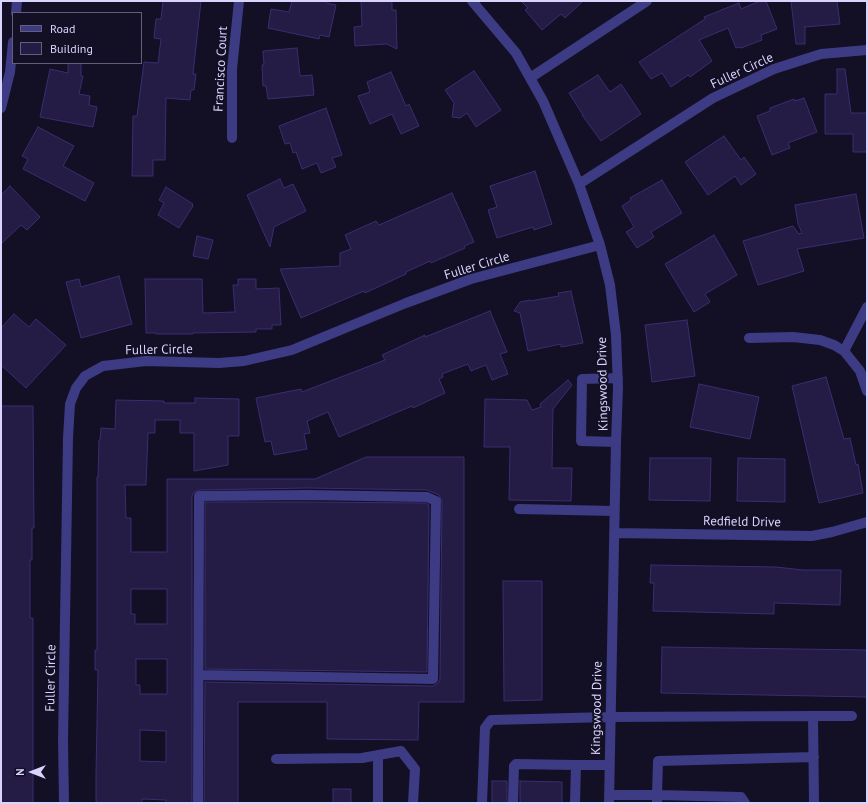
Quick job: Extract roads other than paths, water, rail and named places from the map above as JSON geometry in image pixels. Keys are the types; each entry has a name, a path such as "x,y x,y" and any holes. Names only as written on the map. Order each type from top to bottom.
{"street":[{"path":"16,12 17,1"},
{"name":"Francisco Court","path":"232,138 232,69 239,1"},
{"name":"Kingswood Drive","path":"472,1 516,53 543,101 579,184 600,245 610,285 616,335 618,378 609,799"},
{"path":"530,78 647,1"},
{"name":"Fuller Circle","path":"579,184 713,98 774,69 821,54 867,50"},
{"path":"1,108 10,72 12,52"},
{"name":"Fuller Circle","path":"64,803 63,741 68,438 70,404 76,388 84,376 104,366 111,365 146,361 225,363 244,361 292,350 406,303 471,280 600,245"},
{"path":"844,351 867,307"},
{"path":"749,338 793,336 820,340 834,345 844,351 860,371 867,391"},
{"path":"616,442 581,441 582,379 618,378"},
{"path":"198,803 199,496 307,495 427,497 436,501 433,679 199,675"},
{"path":"519,509 614,511"},
{"name":"Redfield Drive","path":"614,533 812,536 838,531 867,522"},
{"path":"813,716 814,803"},
{"path":"482,803 485,728 491,720 610,717 852,716"},
{"path":"276,760 362,758 401,752 415,769 413,803"},
{"path":"378,755 378,803"},
{"path":"657,799 658,761 814,757"},
{"path":"513,803 514,764 609,764"},
{"path":"575,803 576,764"},
{"path":"609,799 741,797 745,803"}]}
